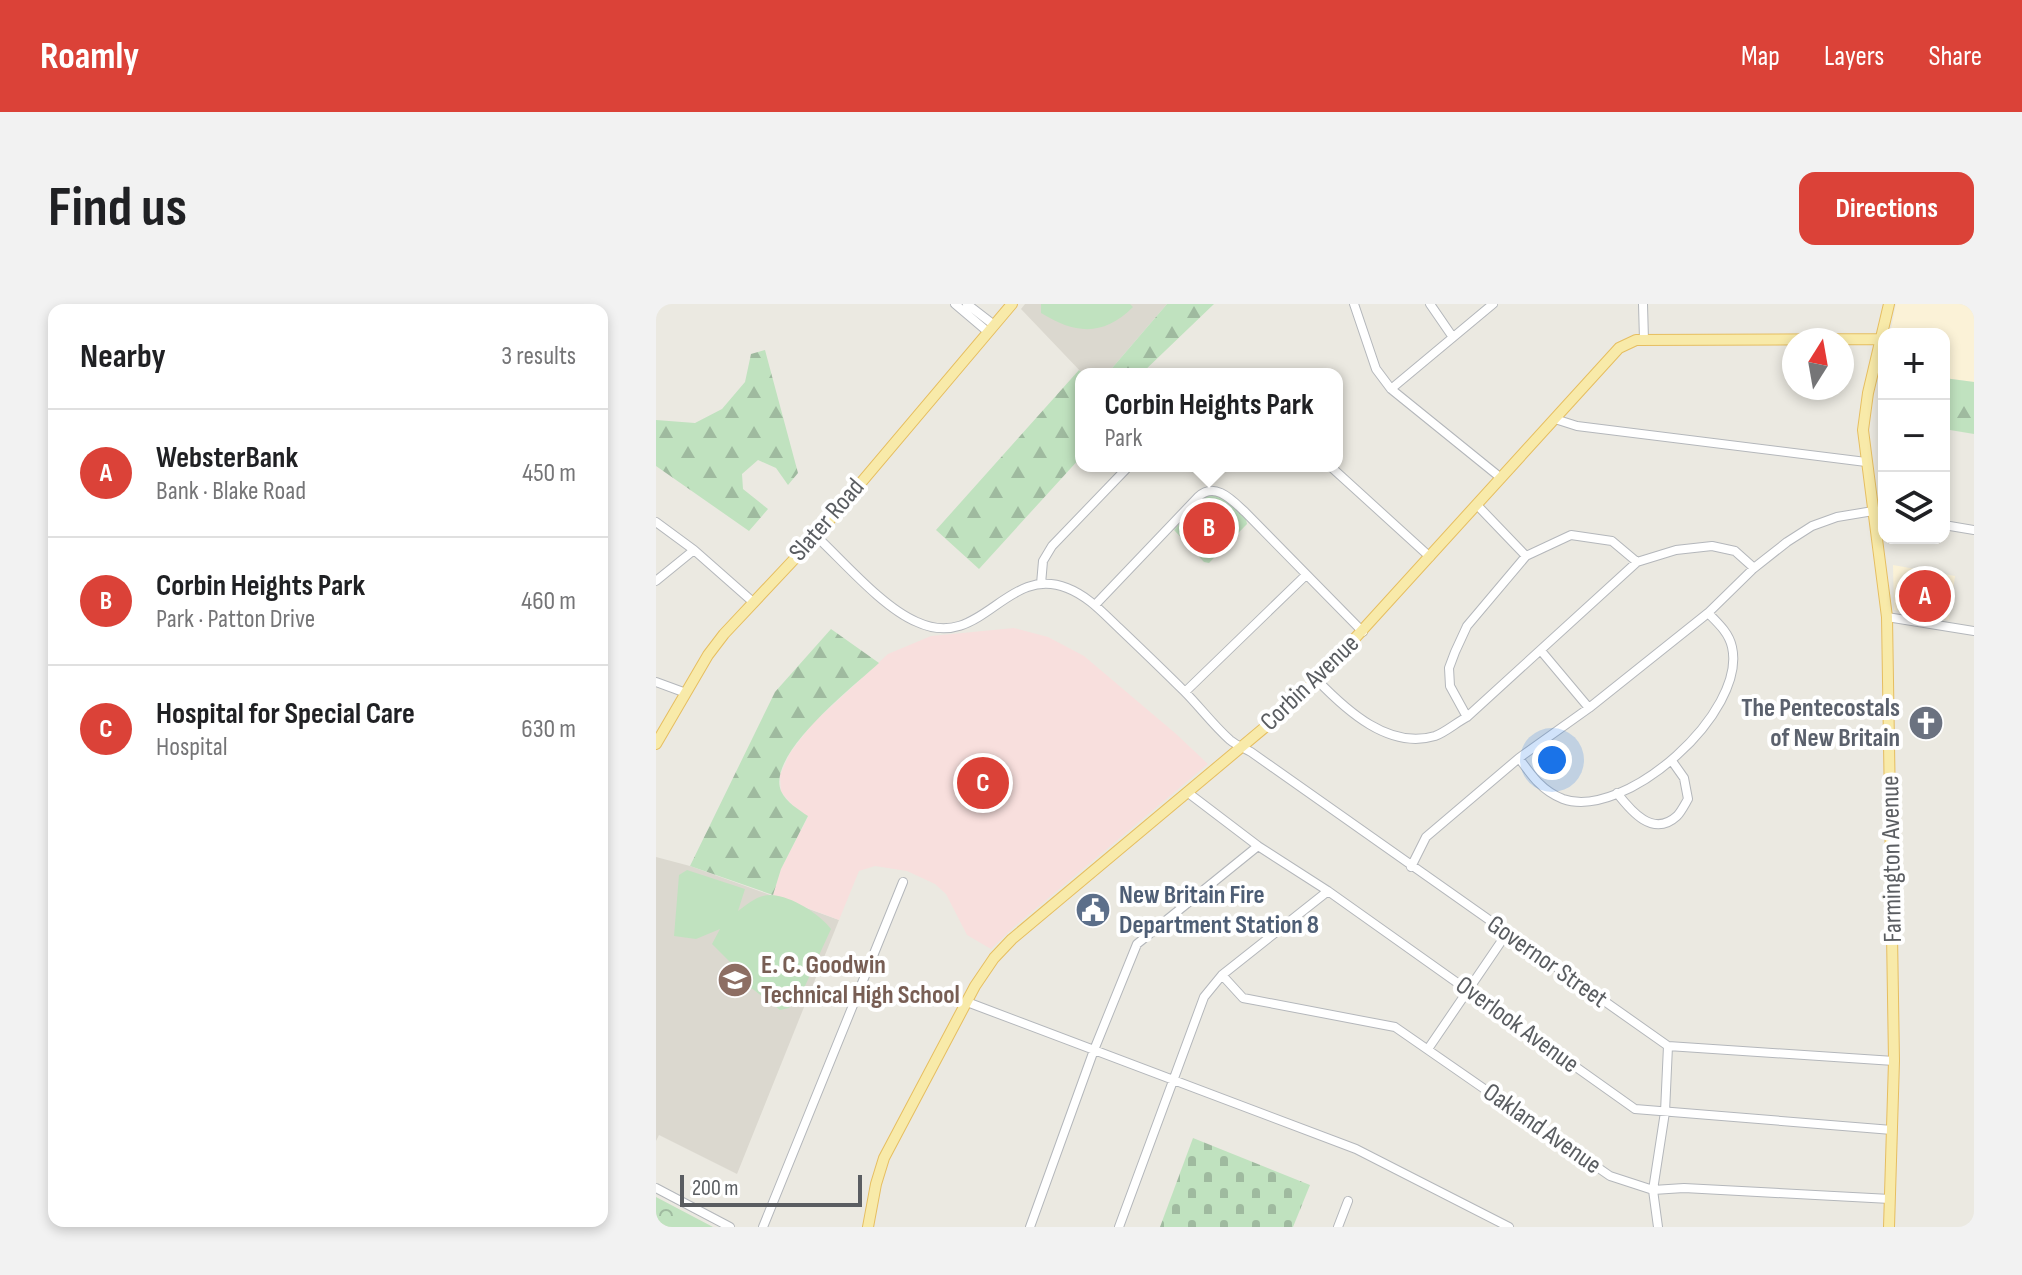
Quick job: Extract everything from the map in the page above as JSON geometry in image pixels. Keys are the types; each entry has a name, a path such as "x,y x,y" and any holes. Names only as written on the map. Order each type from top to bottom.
{"main road":[{"name":"Slater Road","path":"656,744 716,644 816,536 1012,304"},
{"name":"Farmington Avenue","path":"1884,328 1889,304"},
{"name":"Corbin Avenue","path":"868,1227 884,1158 967,1002 987,967 1003,948 1317,680 1619,348 1629,342 1644,340 1878,339"},
{"name":"Farmington Avenue","path":"1878,352 1863,430 1877,515 1887,617 1894,1061 1889,1227"}],"street":[{"path":"955,304 991,328"},
{"path":"1354,304 1376,369 1391,389 1501,478"},
{"path":"1430,304 1452,336"},
{"path":"1391,389 1493,304"},
{"path":"1643,304 1644,340"},
{"path":"971,306 991,328"},
{"path":"1555,419 1577,426 1866,462"},
{"path":"816,536 895,609 918,623 944,628 965,625 989,612 1013,591 1041,584 1043,561 1052,546 1123,472"},
{"path":"1337,472 1430,557"},
{"path":"1095,605 1208,490 1219,492 1234,501 1363,632"},
{"path":"1477,505 1526,556"},
{"path":"1411,867 1426,837 1519,758 1589,708 1708,613 1754,568 1812,526 1845,515 1877,515"},
{"path":"656,522 694,550 753,602"},
{"path":"1950,526 1974,530"},
{"path":"1467,717 1450,686 1449,668 1467,626 1526,556 1571,535 1612,541 1637,562"},
{"path":"1317,680 1334,698 1377,730 1407,738 1435,736 1467,717 1542,652 1637,562 1676,550 1712,546 1735,551 1754,568"},
{"path":"656,581 694,550"},
{"path":"1185,692 1306,575"},
{"name":"Governor Street","path":"1041,584 1070,589 1095,605 1231,741 1668,1046"},
{"path":"1519,758 1537,783 1565,799 1593,800 1617,793 1672,761 1704,727 1727,693 1733,670 1732,647 1724,628 1708,613"},
{"path":"1887,617 1974,631"},
{"path":"1542,652 1589,708"},
{"path":"656,682 686,693"},
{"path":"1617,793 1636,818 1660,824 1677,817 1688,799 1684,778 1672,761"},
{"name":"Overlook Avenue","path":"1187,792 1258,846 1328,891 1635,1109 1892,1130"},
{"path":"1030,1227 1094,1050 1137,944 1258,846"},
{"path":"763,1227 903,882"},
{"path":"1119,1227 1204,997 1222,975 1328,891"},
{"path":"1428,1049 1507,933"},
{"name":"Oakland Avenue","path":"1222,975 1243,998 1395,1027 1610,1176 1653,1190 1684,1188 1890,1199"},
{"path":"967,1002 1356,1149 1509,1227"},
{"path":"1658,1227 1653,1190 1665,1112 1668,1046 1894,1061"},
{"path":"656,1188 730,1227"},
{"path":"1338,1227 1348,1201"}],"shaded area":[{"path":"1025,304 1167,304 1112,368 1077,368 1021,309"},
{"path":"1896,304 1974,304 1974,382 1950,379 1950,328 1891,328"},
{"path":"1893,565 1955,576 1949,620 1894,610"},
{"path":"1014,628 1048,637 1084,656 1208,764 991,949 967,935 946,894 935,884 907,871 875,866 859,871 839,920 773,895 781,869 808,817 781,792 780,775 790,753 812,724 888,654 931,636"},
{"name":"E. C. Goodwin Technical High School","path":"656,857 690,866 839,920 737,1174 659,1135 656,1141"}],"green space":[{"path":"1041,304 1130,304 1133,307 1111,324 1088,329 1053,320 1041,313"},
{"path":"1167,304 1214,304 1147,368 1112,368"},
{"path":"765,350 798,473 788,485 776,468 758,460 742,474 743,489 768,509 749,531 656,466 656,420 695,423 722,409 745,382 751,354"},
{"path":"1075,374 1075,464 979,569 936,530"},
{"path":"1950,379 1974,382 1974,434 1950,430"},
{"path":"1211,493 1223,497 1246,519 1247,524 1209,563 1204,562 1174,530 1202,498"},
{"path":"831,629 879,663 815,722 786,759 780,776 781,791 789,802 808,816 781,869 773,895 690,866 775,692"},
{"path":"687,870 745,889 738,911 762,896 780,896 804,907 831,929 805,986 789,1008 780,1010 750,987 744,976 712,944 720,929 696,939 674,936 679,875"},
{"path":"1193,1138 1310,1185 1293,1227 1160,1227"},
{"path":"656,1197 713,1227 656,1227"}],"place":[{"name":"Corbin Heights Park","path":"1209,528"},
{"name":"WebsterBank","path":"1925,596"},
{"name":"The Pentecostals of New Britain","path":"1926,723"},
{"name":"Hospital for Special Care","path":"983,783"},
{"name":"New Britain Fire Department Station 8","path":"1093,910"},
{"name":"E. C. Goodwin Technical High School","path":"735,980"}]}
